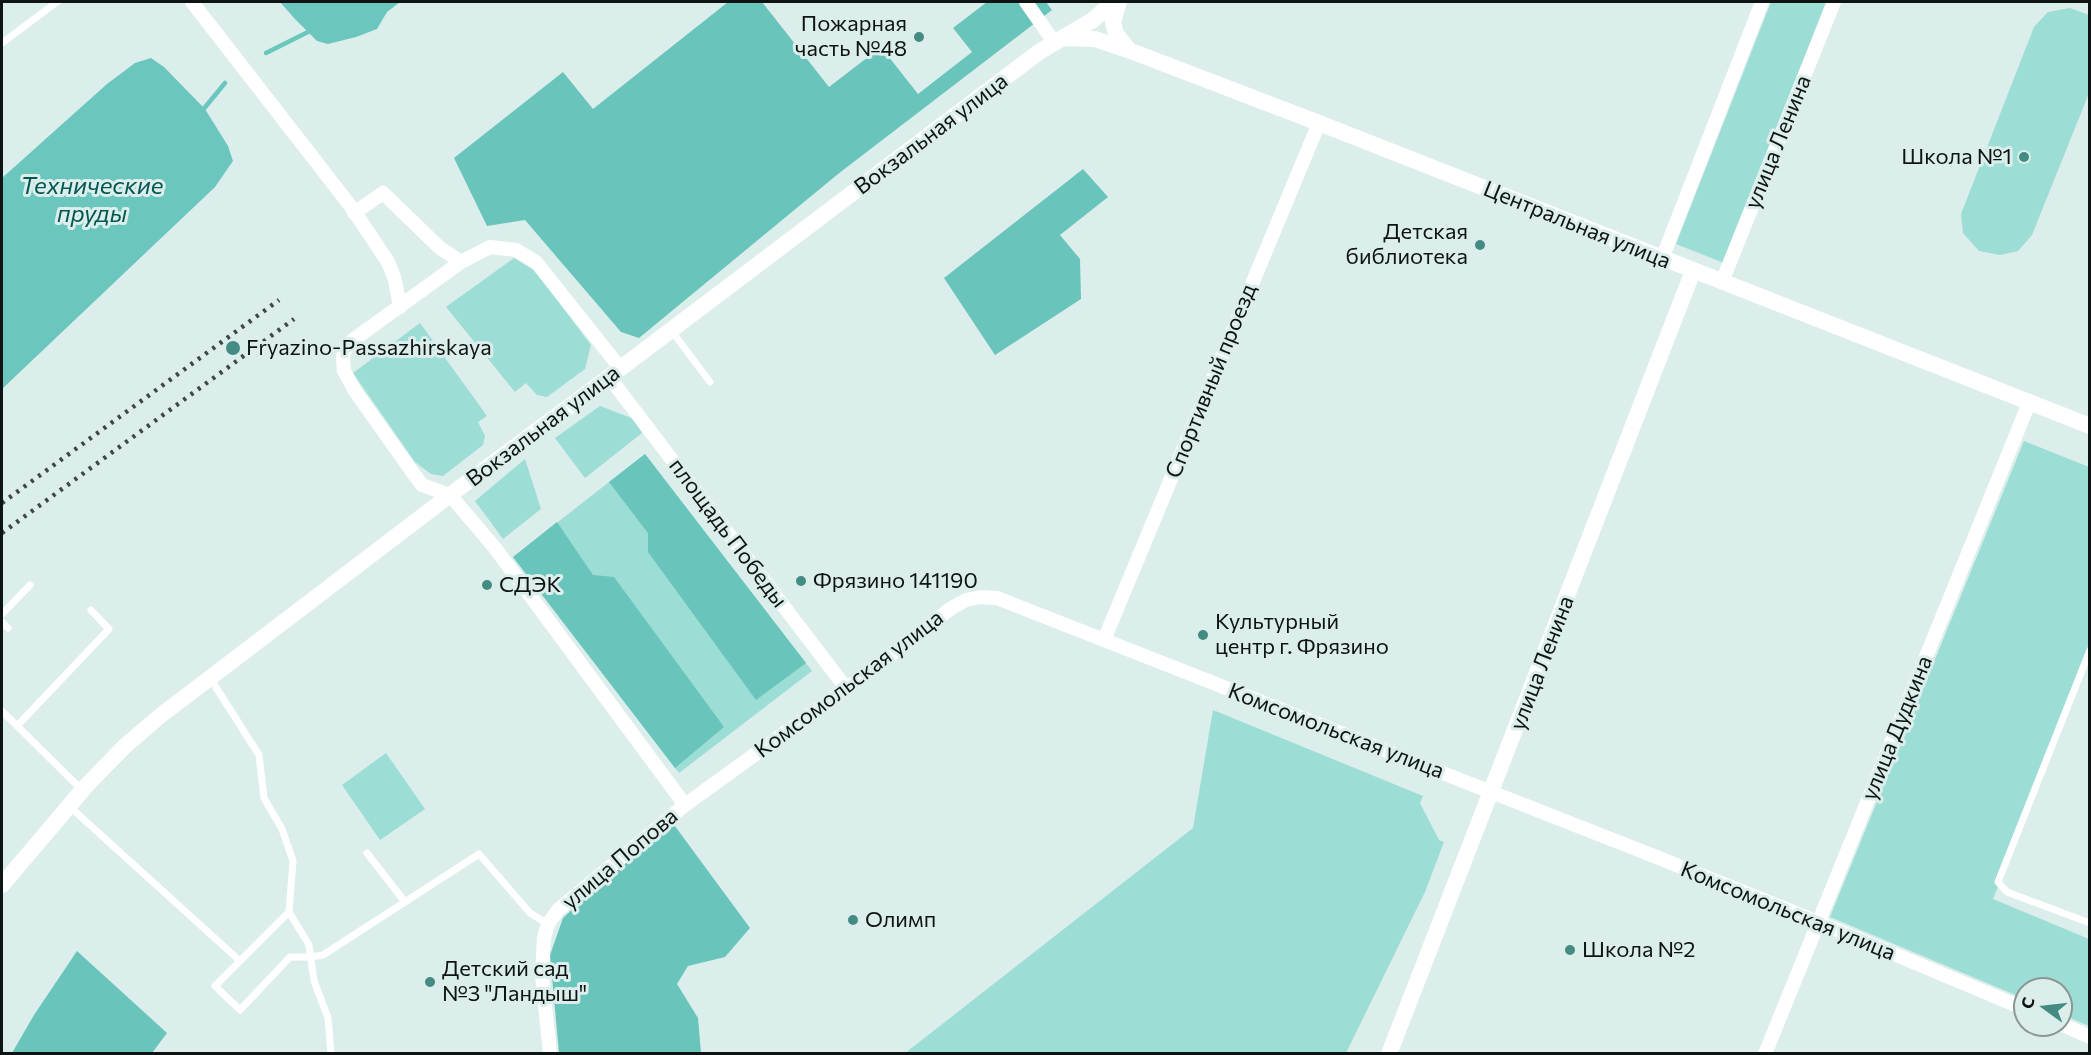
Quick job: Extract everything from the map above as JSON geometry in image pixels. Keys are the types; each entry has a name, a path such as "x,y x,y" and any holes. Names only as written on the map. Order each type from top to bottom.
{"street":[{"path":"192,2 354,213 388,262 395,280 400,307"},
{"path":"1026,2 1057,40"},
{"name":"Вокзальная улица","path":"2,885 82,790 125,746 160,716 450,495 1057,40 1093,20 1113,2"},
{"path":"1119,2 1113,22 1116,34 1130,51"},
{"path":"1662,259 1762,2"},
{"name":"улица Ленина","path":"1722,282 1834,2"},
{"name":"Центральная улица","path":"1057,40 1095,39 1130,51 2090,426"},
{"name":"Спортивный проезд","path":"1104,640 1319,123"},
{"path":"354,213 383,193 440,248 461,262"},
{"name":"площадь Победы","path":"450,495 422,485 381,430 344,371 344,351 348,344 461,262 490,247 516,250 536,262 846,688"},
{"name":"улица Ленина","path":"1389,1053 1693,271"},
{"name":"улица Дудкина","path":"1765,1053 2029,403"},
{"path":"450,495 495,548 686,805"},
{"name":"Комсомольская улица","path":"686,805 950,609 966,600 981,597 997,598 1818,922 2013,1004"},
{"name":"улица Попова","path":"550,1053 542,975 544,938 548,924 558,910 686,805"},
{"path":"2073,1029 2090,1036"}],"lane":[{"path":"2,43 57,2"},
{"path":"671,330 710,382"},
{"path":"2,614 30,585"},
{"path":"18,726 109,629 91,610"},
{"path":"2,622 8,628"},
{"path":"2090,650 1998,882 2007,892 2090,923"},
{"path":"210,678 259,755 264,798 282,829 293,861 289,912 309,945 314,981 328,1018 331,1053"},
{"path":"2,711 82,790"},
{"path":"69,806 240,961"},
{"path":"367,853 405,902"},
{"path":"289,912 215,986 240,1010 290,957 323,955 479,854 530,913 548,924"}],"shaded area":[{"path":"728,2 762,2 829,87 881,47 918,94 972,52 953,28 987,2 1046,2 1052,10 838,174 639,338 621,332 525,220 487,226 454,158 563,72 593,109"},
{"path":"1771,2 1826,2 1724,263 1676,244"},
{"path":"2070,8 2089,15 2089,93 2032,235 2018,251 2000,255 1979,251 1963,233 1961,214 2034,27 2048,12"},
{"path":"1083,169 1108,197 1060,235 1080,259 1081,299 995,355 944,278"},
{"path":"514,258 535,271 591,345 585,369 547,397 537,395 526,383 515,392 446,307"},
{"path":"420,323 487,416 478,422 485,436 483,445 443,476 431,474 415,462 353,373"},
{"path":"600,406 634,419 642,433 585,478 555,438"},
{"path":"2024,441 2089,467 2089,660 1993,899 2089,939 2089,1026 2073,1019 2073,977 2013,977 2013,994 1830,917"},
{"path":"645,454 812,671 679,773 513,557"},
{"path":"645,454 806,663 756,700 648,552 648,533 609,482"},
{"path":"525,459 541,509 503,539 475,501"},
{"path":"557,522 593,575 614,577 724,727 675,768 513,557"},
{"path":"1213,710 1423,796 1420,803 1439,840 1444,842 1425,892 1346,1053 904,1054 1193,828"},
{"path":"386,753 425,809 380,840 342,785"},
{"path":"669,818 750,928 725,957 688,966 677,984 698,1018 701,1053 559,1053 550,955 563,918"},
{"path":"77,951 167,1033 152,1053 12,1053 34,1015"}],"water":[{"path":"280,2 400,2 387,12 377,29 328,44 317,41"},
{"name":"Технические пруды","path":"151,58 164,67 205,109 228,146 233,161 215,187 2,389 2,178 107,84 135,63"}],"waterway":[{"path":"266,53 312,30"},
{"path":"202,111 225,83"}],"railway":[{"path":"2,503 279,300"},
{"path":"2,533 294,319"}],"place":[{"name":"Пожарная часть №48","path":"919,37"},
{"name":"Школа №1","path":"2024,157"},
{"name":"Детская библиотека","path":"1480,245"},
{"name":"Fryazino-Passazhirskaya","path":"233,348"},
{"name":"Фрязино 141190","path":"801,581"},
{"name":"СДЭК","path":"487,585"},
{"name":"Культурный центр г. Фрязино","path":"1203,635"},
{"name":"Олимп","path":"853,920"},
{"name":"Школа №2","path":"1570,950"},
{"name":"Детский сад №3 \"Ландыш\"","path":"430,982"}]}
